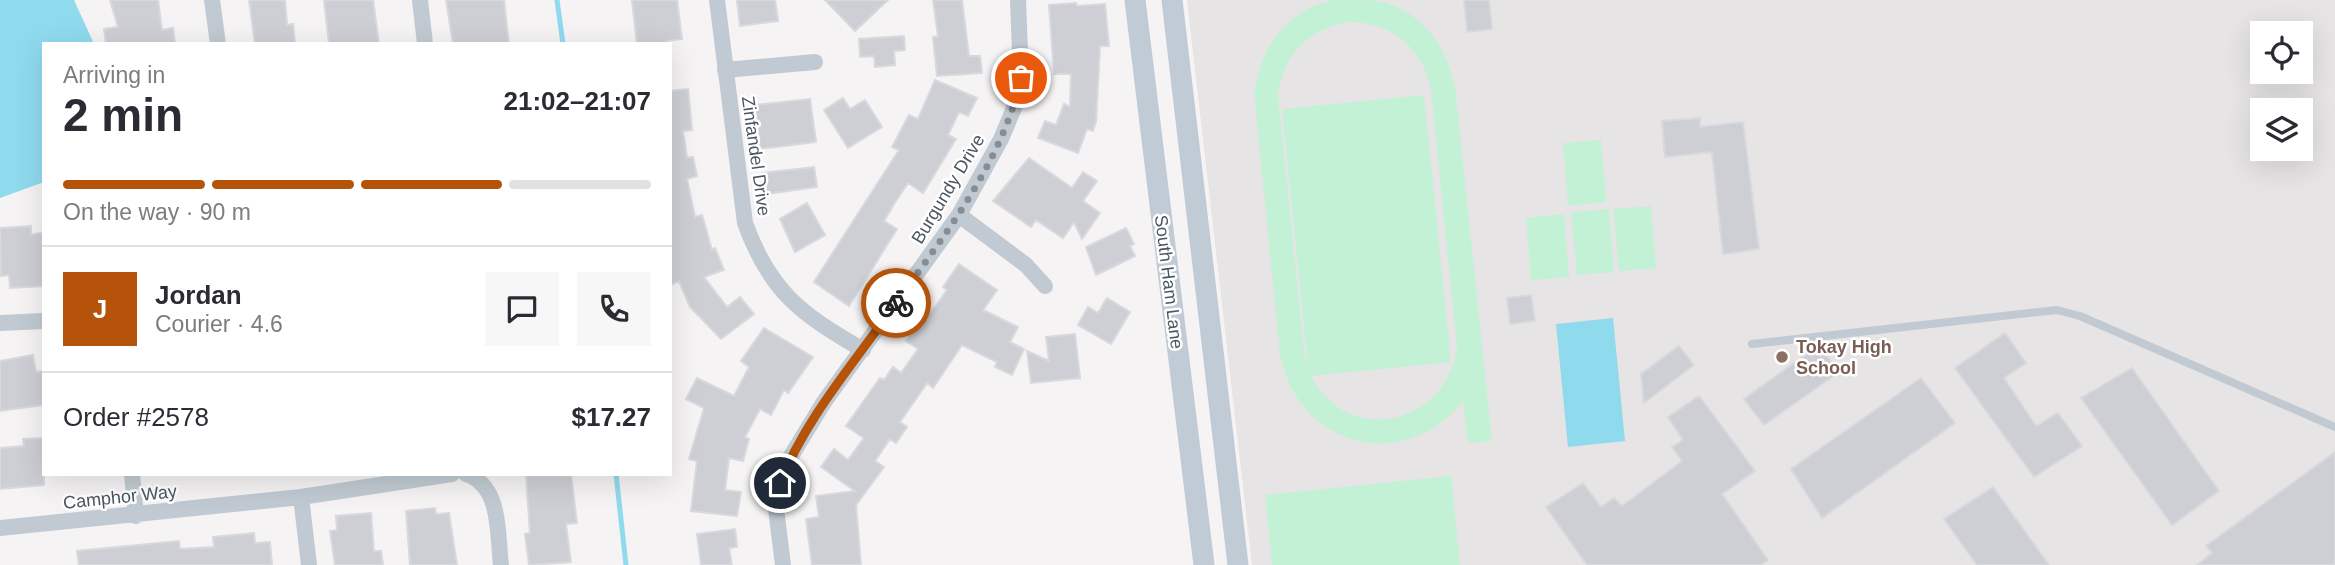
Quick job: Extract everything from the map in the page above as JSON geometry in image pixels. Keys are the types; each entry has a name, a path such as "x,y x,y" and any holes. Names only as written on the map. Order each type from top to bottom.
{"main road":[{"name":"South Ham Lane","path":"1135,0 1204,565"},
{"name":"South Ham Lane","path":"1171,0 1238,565"}],"street":[{"path":"212,0 218,42"},
{"path":"420,0 425,42"},
{"name":"Zinfandel Drive","path":"717,0 745,223 756,253 771,279 793,303 824,327 863,351"},
{"name":"Burgundy Drive","path":"783,565 776,509 780,483 788,461 824,402 959,215 1001,139 1014,108 1021,78 1018,0"},
{"path":"725,69 815,62"},
{"path":"959,215 1026,265 1045,286"},
{"path":"0,323 42,321"},
{"path":"132,476 136,516"},
{"name":"Camphor Way","path":"0,528 301,497 439,476"},
{"path":"470,476 484,484 494,499 501,565"},
{"path":"301,497 309,565"}],"lane":[{"path":"1752,344 2057,310 2080,316 2335,427"}],"shaded area":[{"name":"Tokay High School","path":"1187,0 2335,0 2335,565 1252,565"}],"green space":[{"path":"1335,0 1357,0 1379,1 1394,6 1420,22 1446,58 1455,87 1492,441 1468,443 1463,401 1439,424 1411,438 1383,443 1355,440 1330,429 1307,411 1290,386 1280,354 1254,93 1263,61 1279,33 1290,21 1318,4","holes":["1347,22 1377,26 1402,40 1421,61 1427,75 1431,90 1457,347 1449,374 1435,395 1416,409 1394,418 1371,419 1348,413 1327,399 1311,376 1451,362 1424,95 1282,109 1308,367 1304,351 1278,95 1285,68 1309,38 1320,31"]},
{"path":"1601,140 1606,202 1568,206 1563,143"},
{"path":"1651,206 1656,268 1619,271 1613,209"},
{"path":"1609,209 1614,272 1577,275 1571,212"},
{"path":"1564,214 1569,277 1531,280 1526,218"},
{"path":"1451,476 1460,565 1272,565 1265,495"}],"water":[{"path":"0,0 74,0 93,42 42,42 42,183 0,198"},
{"path":"1613,318 1625,441 1568,447 1556,324"}],"building":[{"path":"110,0 158,0 162,30 173,28 175,42 106,42 104,29 118,27"},
{"path":"249,0 285,0 287,25 293,24 295,42 255,42"},
{"path":"324,0 373,0 379,42 329,42"},
{"path":"446,0 504,0 509,42 453,42"},
{"path":"632,0 677,0 682,39 637,42"},
{"path":"737,0 775,0 778,21 740,26"},
{"path":"825,0 888,0 855,31"},
{"path":"933,0 962,0 969,56 980,56 982,73 937,76 933,37 938,36"},
{"path":"1464,0 1489,0 1492,29 1467,32"},
{"path":"1076,3 1077,6 1105,4 1109,46 1100,46 1096,121 1093,131 1087,129 1078,153 1038,138 1045,121 1056,125 1064,104 1070,107 1071,74 1054,74 1049,5"},
{"path":"904,36 905,50 894,51 895,65 875,67 874,56 860,57 859,39"},
{"path":"935,80 977,98 968,116 959,112 948,135 956,139 923,193 908,183 894,204 884,221 897,229 849,306 814,282 899,150 892,147 909,115 918,119"},
{"path":"688,89 692,130 683,131 687,158 693,157 697,176 687,179 695,217 702,215 712,250 715,248 724,270 704,277 727,307 740,297 754,314 721,339 690,307 679,281 672,284 672,91"},
{"path":"843,98 850,109 865,100 882,127 848,148 824,110"},
{"path":"810,99 816,142 760,149 755,105"},
{"path":"1700,118 1700,127 1743,122 1759,249 1723,254 1712,152 1665,157 1662,121"},
{"path":"1029,158 1072,188 1083,172 1097,181 1083,201 1100,213 1082,239 1074,222 1063,238 1036,220 1031,227 993,201"},
{"path":"814,167 817,187 766,194 763,173"},
{"path":"807,203 825,235 795,252 780,219"},
{"path":"31,226 31,235 42,232 42,286 10,288 9,275 1,276 0,228"},
{"path":"1126,228 1134,244 1130,246 1135,256 1096,275 1086,247"},
{"path":"959,264 997,290 983,310 1018,327 1010,342 1024,349 1012,375 995,367 997,362 962,345 933,388 927,383 900,422 907,427 896,443 890,439 875,461 884,467 856,505 861,565 812,565 806,519 819,517 816,496 855,491 821,467 834,449 848,460 864,438 846,426 880,378 884,380 893,367 901,373 918,349 906,341 918,325 921,327 947,290 943,287"},
{"path":"1531,295 1535,321 1510,324 1507,298"},
{"path":"1107,298 1130,312 1111,344 1078,325 1088,307 1098,313"},
{"path":"764,328 813,357 788,393 784,390 771,415 760,409 745,437 749,439 743,461 729,458 725,490 741,492 737,516 691,511 697,461 689,459 704,408 686,399 697,378 734,396 749,367 741,361"},
{"path":"2005,333 2026,363 2004,378 2036,426 2058,413 2082,446 2034,477 1955,368"},
{"path":"1075,334 1080,378 1031,383 1027,351 1049,361 1046,337"},
{"path":"1819,345 1839,372 1764,425 1744,399"},
{"path":"1679,346 1694,365 1644,403 1641,374"},
{"path":"33,355 36,372 42,371 42,405 0,411 0,361"},
{"path":"2132,368 2219,491 2172,525 2081,398"},
{"path":"1921,378 1955,423 1822,518 1791,469"},
{"path":"1699,396 1755,471 1722,494 1768,560 1760,565 1587,565 1546,507 1583,483 1601,507 1614,498 1622,506 1682,461 1672,447 1683,440 1668,417"},
{"path":"42,438 44,485 0,489 0,448 24,446 23,439"},
{"path":"2335,452 2335,565 2197,565 2212,553 2206,546"},
{"path":"526,476 571,476 577,523 566,524 571,562 529,565 525,534 530,533"},
{"path":"1993,487 2049,565 1977,565 1944,519"},
{"path":"435,508 436,514 449,513 457,565 410,565 406,511"},
{"path":"371,513 374,551 381,551 383,565 335,565 330,531 337,530 336,516"},
{"path":"735,529 737,547 729,548 732,565 701,565 697,534"},
{"path":"254,533 255,543 270,542 272,565 79,565 77,551 179,541 180,549 214,547 213,537"}],"waterway":[{"path":"557,0 563,42"},
{"path":"616,476 626,565"}],"way so far":[{"path":"896,303 959,215 1001,139 1014,108 1021,78"}],"place":[{"name":"Tokay High School","path":"1782,357"}],"route":[{"path":"780,483 788,461 824,402 896,303"}]}
